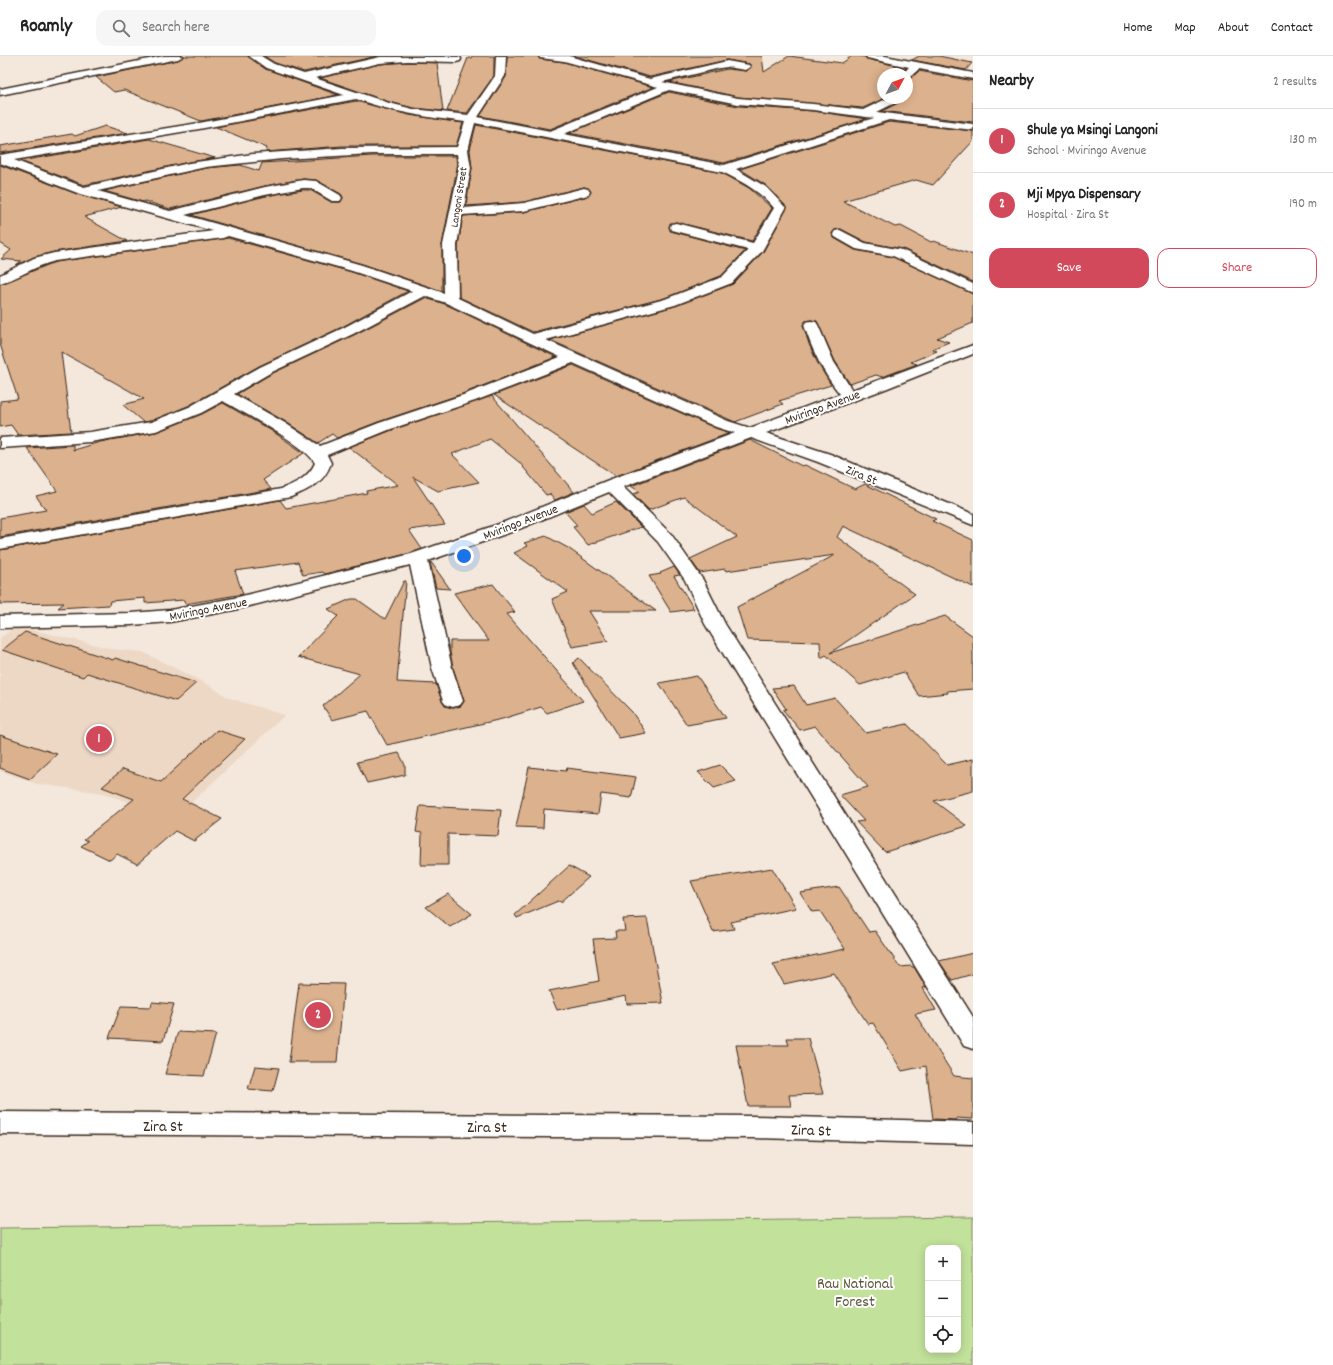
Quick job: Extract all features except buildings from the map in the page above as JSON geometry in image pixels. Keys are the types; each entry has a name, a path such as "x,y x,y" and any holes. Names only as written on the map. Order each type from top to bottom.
{"street":[{"path":"0,92 178,56"},
{"path":"254,56 270,66 306,77 386,106 413,112 471,119 725,169 760,187 773,198 780,208 757,248 727,280 670,302 532,339"},
{"name":"Langoni Street","path":"451,300 450,245 465,168 462,150 471,119 500,76 501,56"},
{"path":"544,56 568,57 668,87 708,96 866,113 973,127"},
{"path":"871,56 973,76"},
{"path":"306,77 380,60 407,58 456,58"},
{"path":"651,82 720,65 727,64 744,67"},
{"path":"913,69 917,66"},
{"path":"551,135 668,87"},
{"path":"0,159 198,126 356,96"},
{"path":"866,113 885,104"},
{"path":"725,169 889,116"},
{"path":"84,191 176,169 222,161 378,150 462,150"},
{"name":"Zira St","path":"0,159 84,191 357,268 451,300 532,339 722,424 789,445 824,458 973,520"},
{"path":"170,215 250,195 304,184 312,184 336,198"},
{"path":"456,212 524,207 584,192"},
{"path":"676,227 757,248"},
{"path":"0,279 39,261 54,257 232,232"},
{"path":"840,234 862,246 889,250 903,255 973,289"},
{"path":"0,443 90,437 156,426 195,410 265,370 348,331 423,291"},
{"path":"811,325 819,350 831,373 849,396"},
{"name":"Mviringo Avenue","path":"0,622 131,619 170,616 234,604 418,558 508,527 612,485 879,386 973,349"},
{"path":"318,453 385,426 469,398 574,358"},
{"path":"0,544 285,493 308,484 320,473 323,463 318,453 279,426 222,394"},
{"path":"612,485 665,538 694,580 715,624 973,1038"},
{"path":"418,558 442,668 453,701"},
{"name":"Zira St","path":"0,1123 755,1127 973,1133"}],"shaded area":[{"path":"17,626 113,649 143,652 209,685 229,698 285,715 174,819 103,793 37,784 0,771 0,638"}],"green space":[{"name":"Rau National Forest","path":"973,1217 973,1365 0,1365 0,1228"}],"place":[{"name":"Shule ya Msingi Langoni","path":"99,739"},
{"name":"Mji Mpya Dispensary","path":"318,1015"}]}
